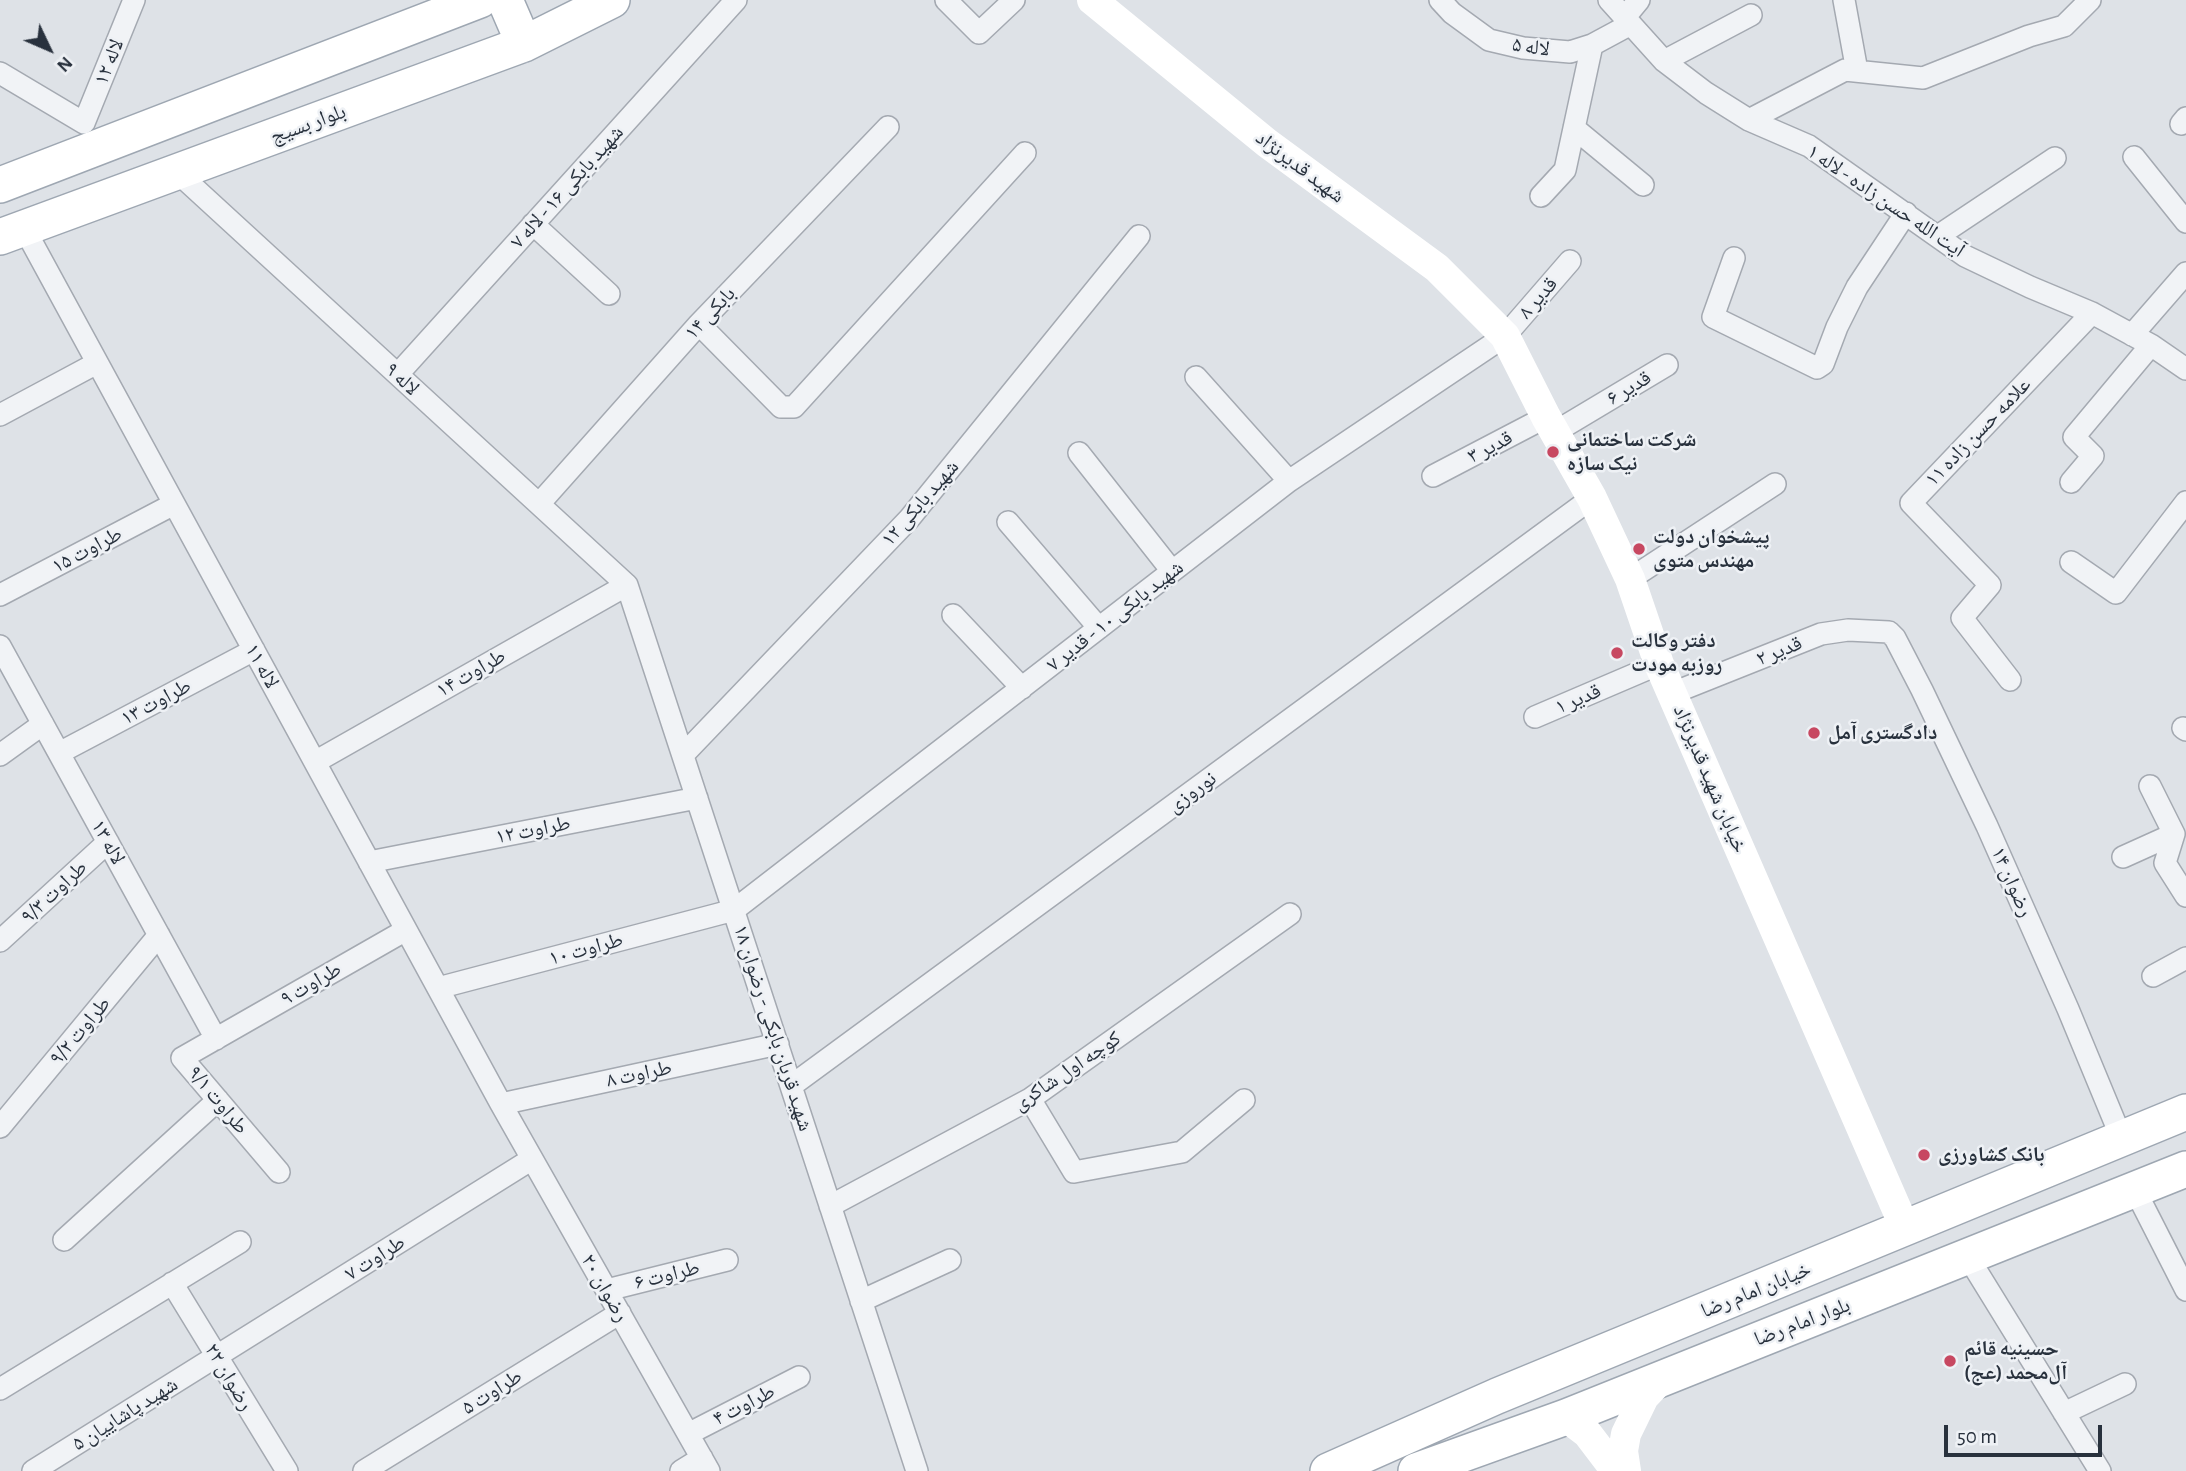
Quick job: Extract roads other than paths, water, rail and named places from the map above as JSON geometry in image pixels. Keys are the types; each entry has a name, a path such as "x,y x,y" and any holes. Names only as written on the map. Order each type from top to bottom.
{"main road":[{"path":"1,182 480,0"},
{"path":"505,0 524,44"},
{"name":"بلوار بسیج","path":"12,233 524,44 612,0"},
{"name":"خیابان امام رضا","path":"1328,1471 1522,1386 2186,1112"},
{"name":"بلوار امام رضا","path":"1416,1471 1750,1343 2186,1169"},
{"path":"1733,1299 1750,1343"},
{"path":"1522,1386 1553,1420"}],"street":[{"name":"لاله ۱۲","path":"0,73 84,123 134,0"},
{"name":"شهید بابکی ۱۶ - لاله ۷","path":"398,374 737,0"},
{"path":"946,0 979,33 1014,0"},
{"name":"شهید قدیرنژاد","path":"1091,0 1267,144 1437,268 1505,336"},
{"name":"لاله ۵","path":"1440,0 1452,13 1489,40 1523,48 1570,52 1592,45 1628,21"},
{"name":"آیت الله حسن زاده - لاله ۱","path":"1609,0 1664,61 1706,93 1749,120 1810,146 1965,256 2092,313 2151,345 2186,369"},
{"path":"1628,21 1639,0"},
{"path":"1844,0 1857,71"},
{"path":"1749,120 1844,69 1923,78 2029,36 2064,26 2090,0"},
{"path":"1664,61 1751,15"},
{"path":"1541,196 1565,170 1592,45"},
{"name":"بابکی ۱۴","path":"539,504 699,324 888,127"},
{"path":"1574,128 1643,185"},
{"path":"699,324 781,407 794,407 1025,153"},
{"path":"2134,157 2186,222"},
{"path":"1938,236 2055,158"},
{"name":"لاله ۹","path":"178,173 627,585"},
{"path":"1734,258 1713,317 1817,368 1823,363 1857,287 1906,213"},
{"path":"534,224 609,294"},
{"name":"لاله ۱۱","path":"12,233 97,363 501,1104"},
{"name":"شهید بابکی ۱۲","path":"683,755 909,519 1139,236"},
{"name":"قدیر ۸","path":"1505,336 1570,261"},
{"path":"2132,335 2186,273"},
{"name":"علامه حسن زاده ۱۱","path":"2010,680 1962,618 1990,585 1911,503 2092,313"},
{"name":"خيابان شهيد قديرنژاد","path":"1505,336 1592,498 1630,579 1660,664 1905,1228"},
{"name":"شهید بابکی ۱۰ - قدیر ۷","path":"734,910 1289,481 1505,336"},
{"path":"2071,482 2093,456 2074,437 2151,345"},
{"path":"0,415 97,363"},
{"name":"قدیر ۶","path":"1551,425 1667,365"},
{"path":"1196,377 1289,481"},
{"name":"قدیر ۳","path":"1433,476 1551,425"},
{"path":"1079,453 1172,571"},
{"path":"1630,579 1774,484"},
{"name":"نوروزی","path":"791,1086 1592,498"},
{"path":"2071,562 2116,593 2186,502"},
{"name":"طراوت ۱۵","path":"0,595 174,504"},
{"path":"1008,522 1099,628"},
{"name":"شهید قربان بابکی - رضوان ۱۸","path":"627,585 917,1471"},
{"name":"طراوت ۱۴","path":"315,762 627,585"},
{"path":"953,615 1022,688"},
{"name":"قدیر ۲","path":"1673,693 1821,634 1848,630 1889,632"},
{"name":"رضوان ۱۴","path":"1889,632 1895,638 1922,690 1987,827 2068,1009 2121,1137"},
{"name":"لاله ۱۳","path":"0,646 216,1039"},
{"name":"طراوت ۱۳","path":"59,753 254,650"},
{"name":"قدیر ۱","path":"1535,717 1660,664"},
{"path":"0,755 43,724"},
{"path":"2150,786 2174,834 2165,863 2186,896"},
{"name":"طراوت ۱۲","path":"369,862 697,798"},
{"path":"2123,857 2174,834"},
{"name":"طراوت ۹/۳","path":"0,941 108,842"},
{"name":"طراوت ۱۰","path":"438,988 734,910"},
{"name":"کوچه اول شاکری","path":"830,1206 1030,1099 1290,914"},
{"name":"طراوت ۹","path":"216,1039 406,930"},
{"name":"طراوت ۹/۲","path":"0,1127 159,935"},
{"path":"2153,976 2186,958"},
{"name":"طراوت ۹/۱","path":"216,1039 182,1058 279,1172"},
{"name":"طراوت ۸","path":"501,1104 778,1044"},
{"path":"1030,1099 1074,1172 1182,1152 1244,1100"},
{"path":"64,1240 218,1100"},
{"name":"رضوان ۲۰","path":"501,1104 705,1465"},
{"name":"طراوت ۷","path":"217,1356 533,1159"},
{"path":"2135,1190 2186,1290"},
{"path":"0,1389 240,1242"},
{"path":"1968,1257 2100,1471"},
{"name":"طراوت ۶","path":"607,1290 727,1260"},
{"path":"862,1301 950,1260"},
{"name":"رضوان ۲۲","path":"172,1283 287,1471"},
{"name":"طراوت ۵","path":"364,1471 620,1313"},
{"name":"شهید پاشاییان ۵","path":"33,1471 217,1356"},
{"path":"1626,1471 1623,1451 1626,1434 1644,1397 1664,1376"},
{"name":"طراوت ۴","path":"688,1434 799,1377"},
{"path":"2064,1413 2125,1384"},
{"path":"1553,1420 1587,1433 1616,1471"},
{"path":"681,1471 705,1465"}],"place":[{"name":"شرکت ساختمانی نیک سازه","path":"1553,452"},
{"name":"پیشخوان دولت مهندس متوی","path":"1639,549"},
{"name":"دفتر وکالت روزبه مودت","path":"1617,653"},
{"name":"دادگستری آمل","path":"1814,733"},
{"name":"بانک کشاورزی","path":"1924,1155"},
{"name":"حسینیه قائم آل‌محمد (عج)","path":"1950,1361"}]}
